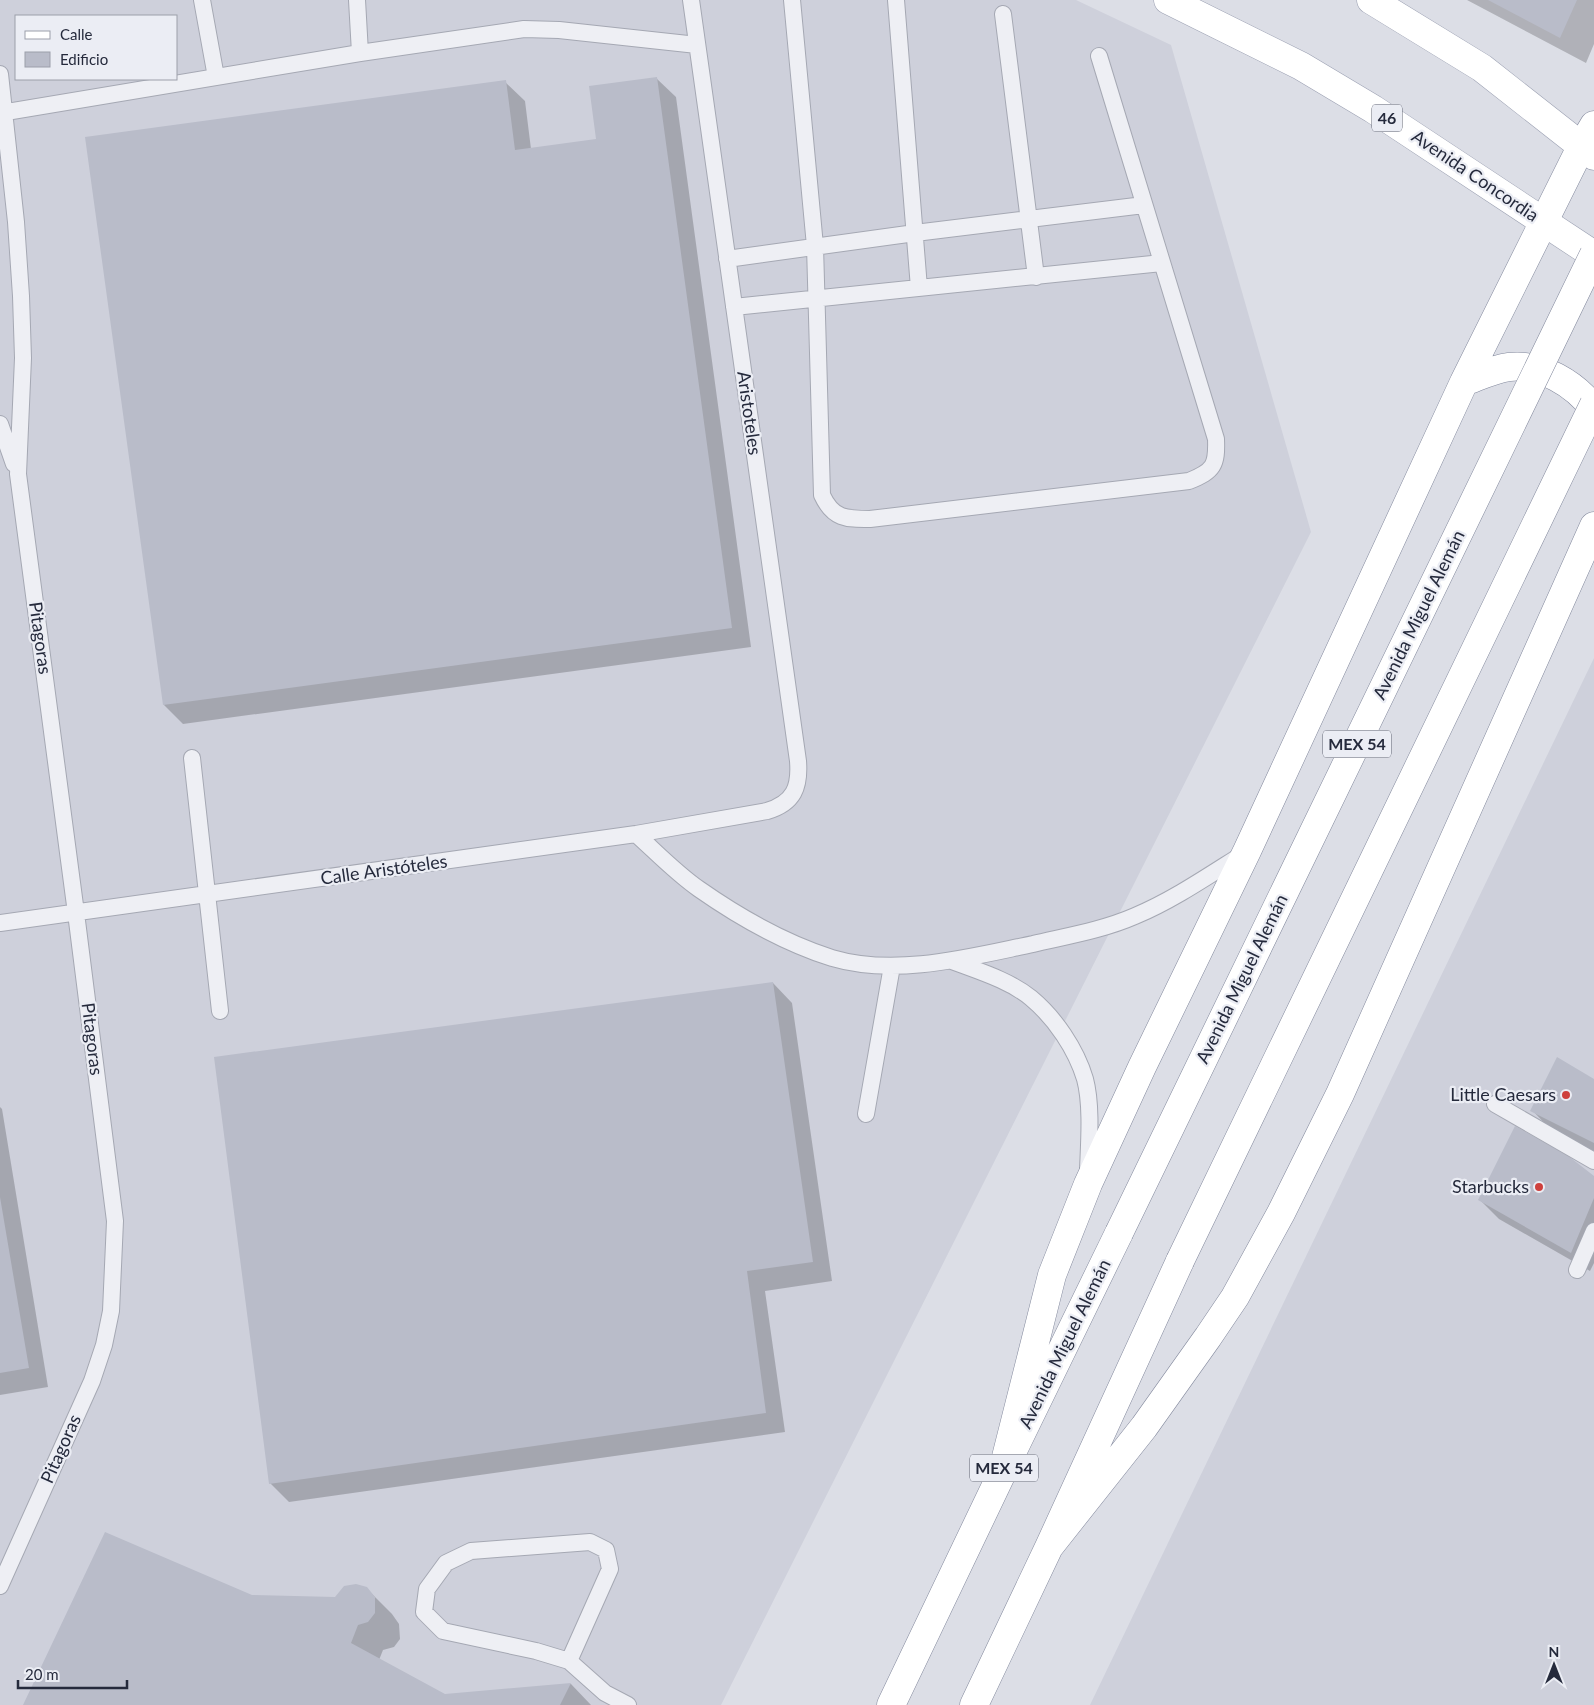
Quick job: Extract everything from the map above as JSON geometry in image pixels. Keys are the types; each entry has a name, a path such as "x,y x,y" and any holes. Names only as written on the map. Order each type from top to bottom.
{"main road":[{"name":"Avenida Concordia","path":"1168,0 1301,66 1373,109 1594,255"},
{"path":"1002,1473 1052,1274 1088,1184 1142,1067 1247,851 1464,382 1545,222 1590,143 1482,68 1371,0"},
{"name":"Avenida Miguel Alemán","path":"891,1705 1594,255"},
{"path":"1464,382 1508,367 1528,368 1553,376 1572,387 1594,409"},
{"path":"974,1705 1049,1547 1180,1261 1594,404"},
{"path":"1049,1547 1144,1427 1208,1337 1235,1297 1281,1213 1344,1085 1593,529"}],"lane":[{"path":"202,0 216,77"},
{"path":"357,0 360,53"},
{"name":"Aristoteles","path":"691,0 799,777 795,791 788,800 777,808 767,811"},
{"path":"792,0 815,246 822,495 827,507 838,515 853,519 870,519 1189,481 1202,476 1211,469 1217,457 1216,439 1099,56"},
{"path":"896,0 919,288"},
{"path":"1003,14 1036,277"},
{"path":"2,113 360,53 524,29 559,30 697,45"},
{"name":"Pitagoras","path":"0,74 2,113 16,222 22,296 23,358 18,474 76,913 114,1221 111,1311 104,1345 92,1382 0,1586"},
{"path":"727,259 915,232 1144,205"},
{"path":"734,308 1162,263"},
{"name":"Pitagoras","path":"0,424 18,474"},
{"path":"192,758 220,1011"},
{"name":"Calle Aristóteles","path":"0,924 636,834 767,811"},
{"path":"636,834 698,888 755,924 801,947 834,958 864,964 892,966 952,961 1083,933 1133,917 1168,901 1247,851"},
{"path":"952,961 994,977 1031,998 1054,1021 1070,1045 1085,1080 1089,1119 1088,1184"},
{"path":"866,1114 892,966"},
{"path":"1495,1104 1594,1162"},
{"path":"1578,1270 1594,1232"},
{"path":"569,1661 610,1570 606,1550 590,1542 471,1551 446,1563 427,1589 424,1612 443,1630 536,1651 569,1661 605,1693 628,1705"}],"shaded area":[{"path":"0,0 1076,0 1171,45 1311,532 721,1705 0,1705"},
{"path":"1594,658 1594,1705 1090,1705"}],"building":[{"path":"1488,0 1577,0 1560,38"},
{"path":"657,77 732,628 163,705 85,137 506,80 515,150 596,139 589,86"},
{"path":"773,982 813,1262 747,1271 766,1413 269,1484 214,1057"},
{"name":"Little Caesars","path":"1557,1057 1594,1079 1594,1143 1530,1111"},
{"name":"Starbucks","path":"1515,1126 1567,1155 1594,1176 1594,1198 1571,1253 1478,1200"},
{"path":"0,1197 29,1368 0,1373"},
{"path":"105,1532 252,1595 335,1597 344,1586 356,1584 367,1587 375,1597 375,1613 368,1622 358,1625 351,1643 445,1694 571,1683 560,1705 23,1705"}],"place":[{"name":"Little Caesars","path":"1566,1095"},
{"name":"Starbucks","path":"1539,1187"}]}
